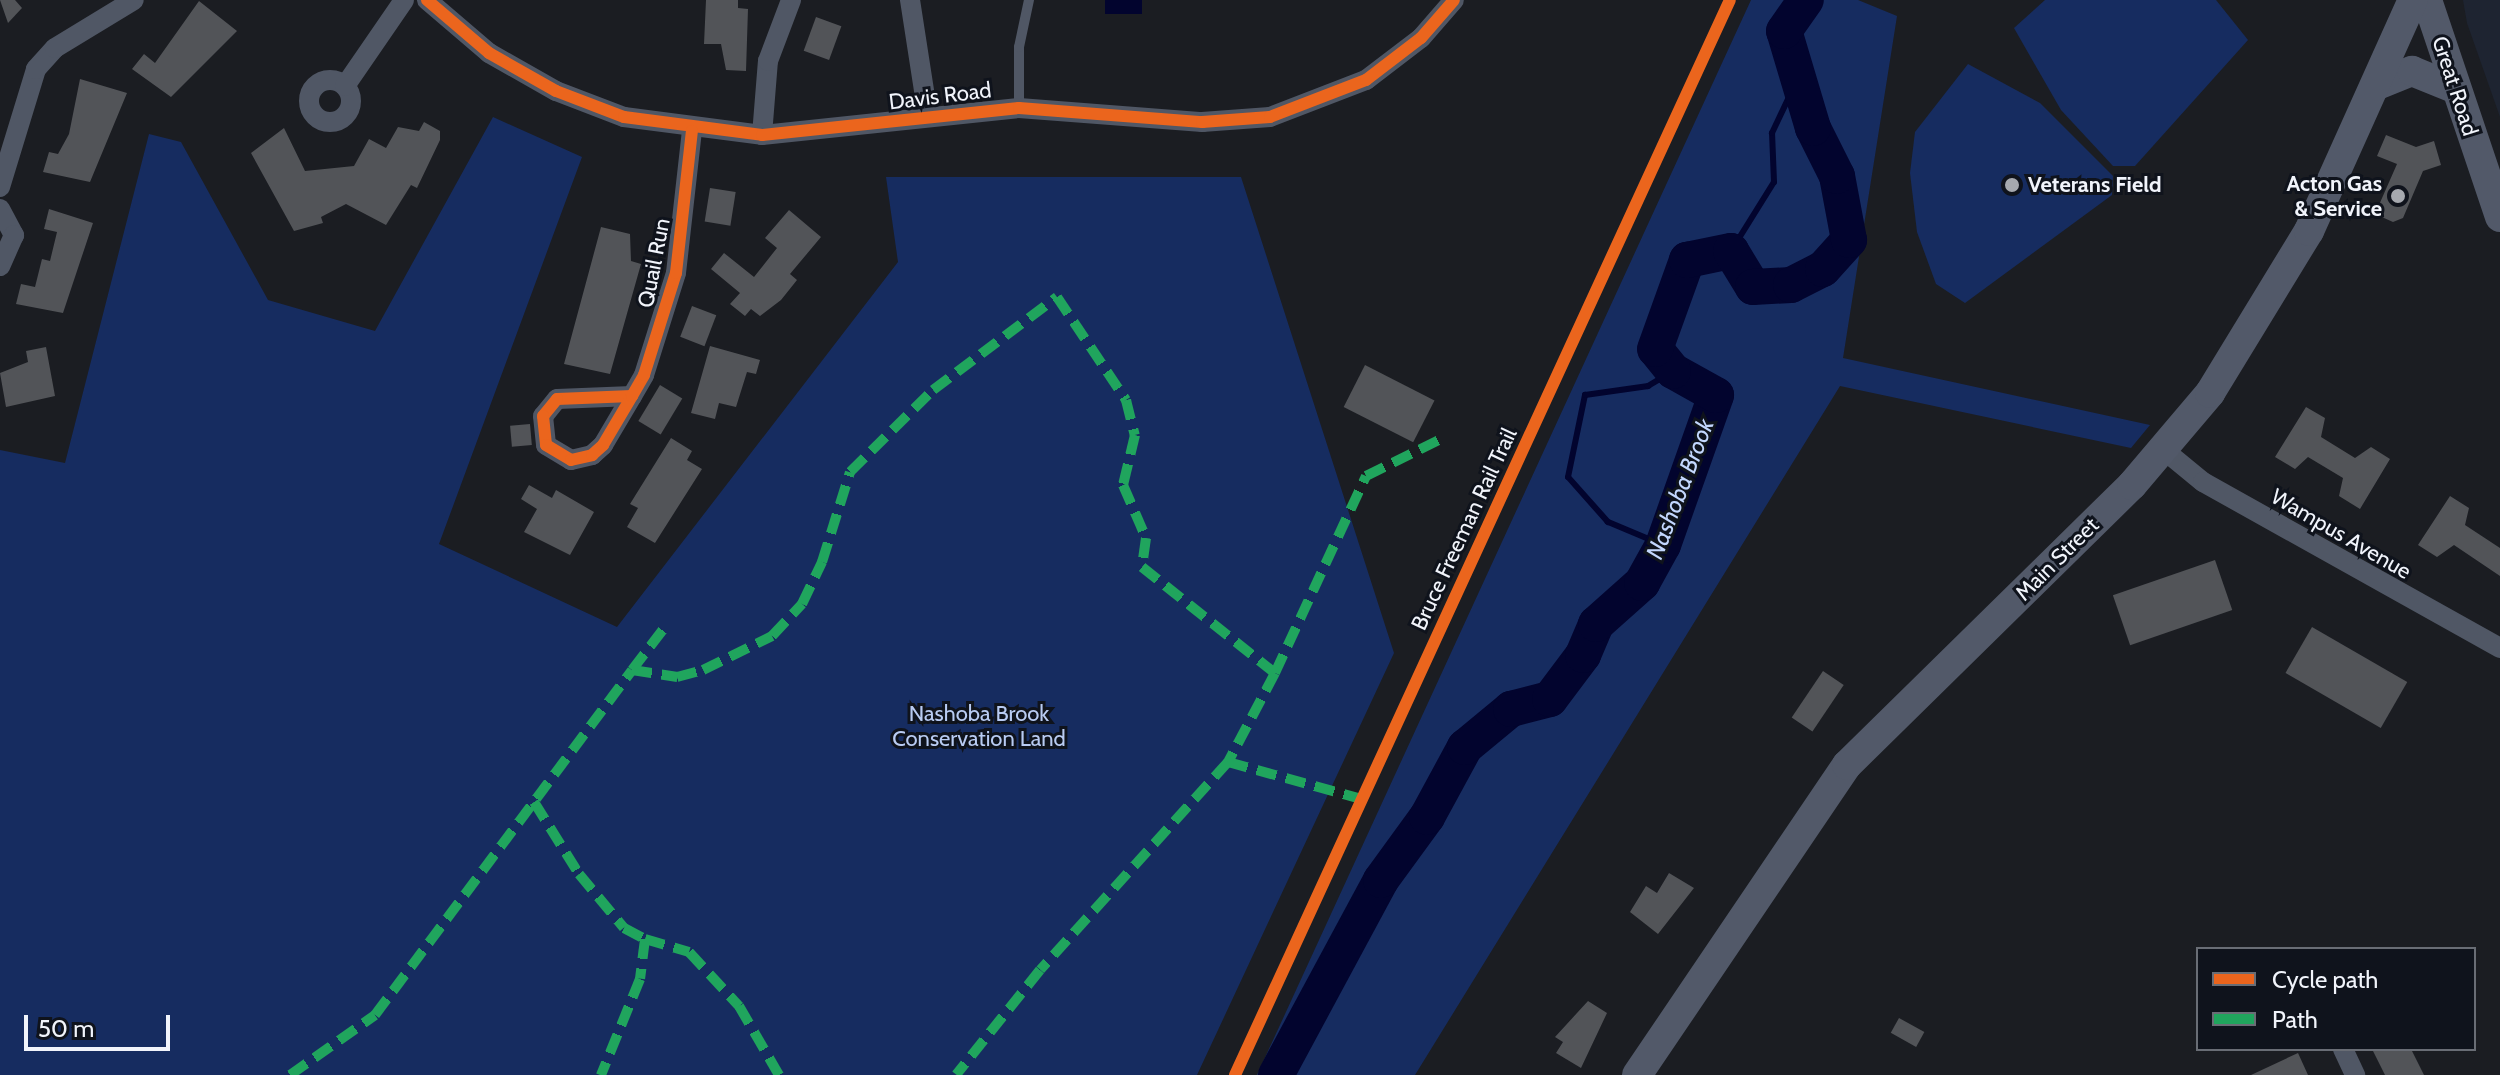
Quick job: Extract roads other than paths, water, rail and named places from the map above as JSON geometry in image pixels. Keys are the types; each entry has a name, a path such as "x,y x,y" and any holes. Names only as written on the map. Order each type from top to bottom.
{"main road":[{"name":"Main Street","path":"1637,1075 1847,765 2164,450 2278,287 2377,85 2413,0"},
{"name":"Great Road","path":"2427,0 2500,217"},
{"path":"2377,85 2412,71 2456,89"}],"street":[{"path":"0,187 36,69 55,48 134,0"},
{"path":"345,86 404,0"},
{"name":"Davis Road","path":"427,0 489,53 556,91 624,117 692,131 762,135 1019,108 1202,122 1270,117 1366,80 1421,38 1454,0"},
{"path":"762,135 768,61 791,0"},
{"name":"Davis Road","path":"910,0 928,116"},
{"name":"Quail Run","path":"632,396 557,399 543,416 546,445 571,460 592,455 632,396 658,342 676,273 692,131"},
{"path":"0,209 14,235 0,266"},
{"name":"Wampus Avenue","path":"2164,450 2230,497 2500,648"},
{"path":"2344,1051 2355,1075"}],"lane":[{"path":"1019,108 1019,47 1029,0"}],"waterway":[{"name":"Nashoba Brook","path":"1276,1075 1381,880 1427,817 1465,747 1511,709 1550,699 1583,655 1596,624 1642,583 1663,545 1716,395 1673,371 1655,349 1687,260 1731,251 1753,287 1791,285 1823,269 1849,240 1837,176 1813,128 1784,31 1806,0"},
{"path":"1731,251 1774,182 1772,133 1798,78"},
{"path":"1663,545 1608,522 1568,477 1585,395 1648,386 1673,371"}],"place":[{"name":"Veterans Field","path":"2012,185"},
{"name":"Acton Gas & Service","path":"2398,196"}],"park label":[{"name":"Nashoba Brook Conservation Land","path":"979,726"}]}
